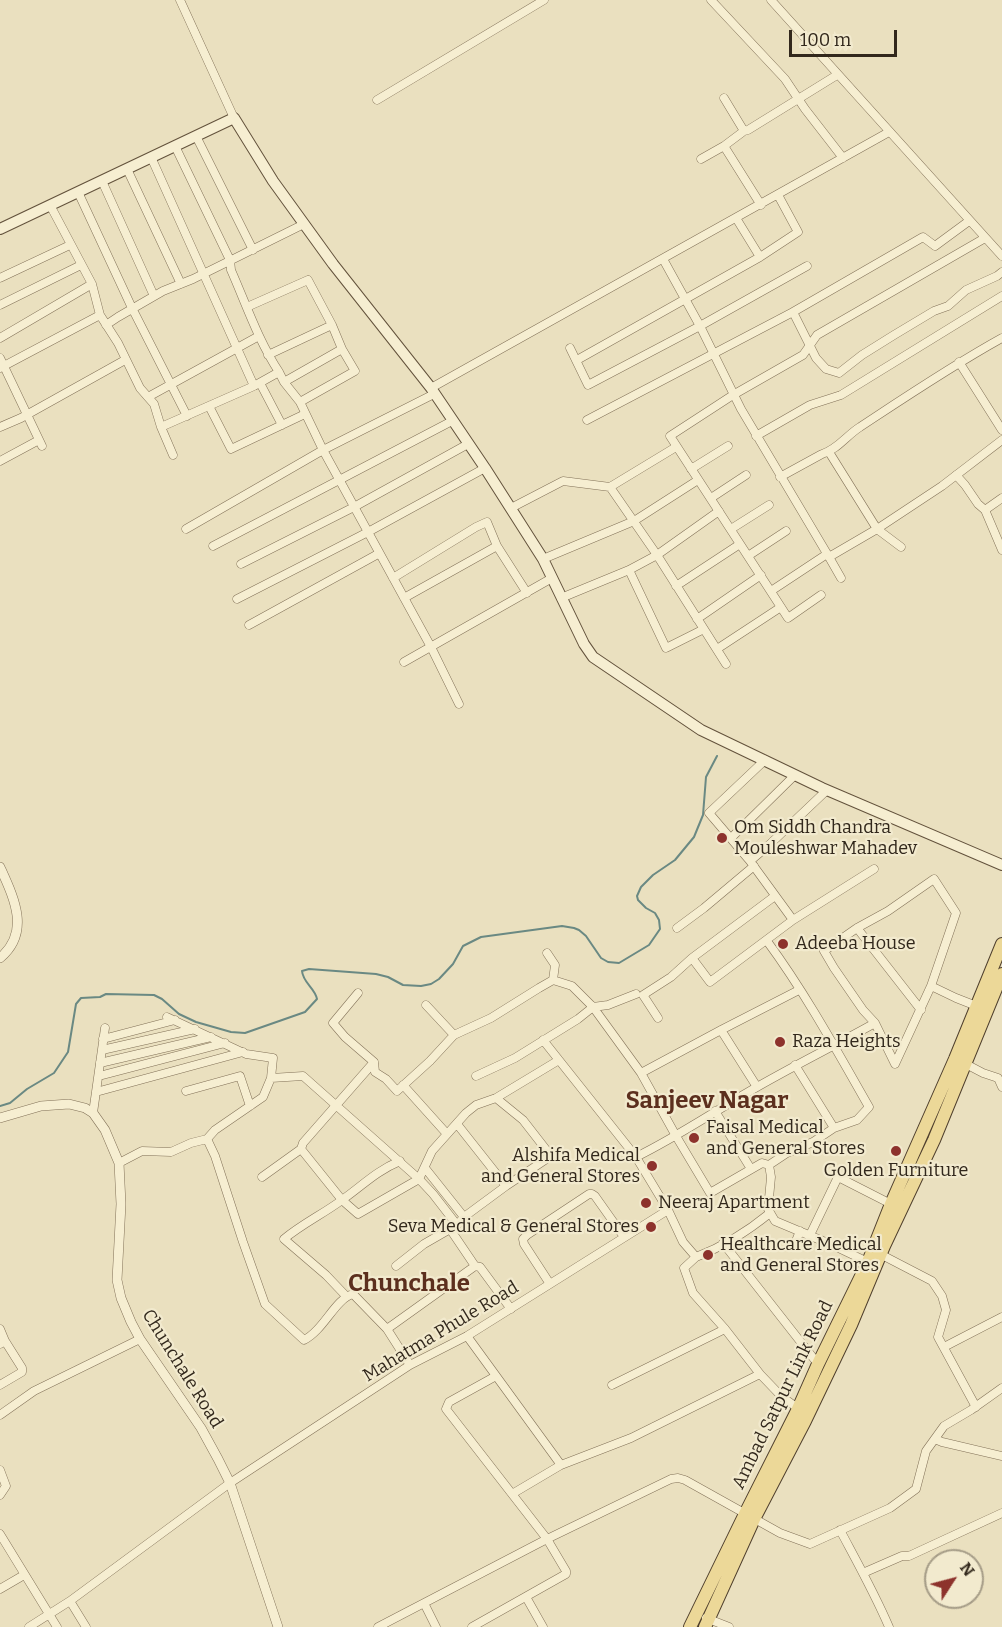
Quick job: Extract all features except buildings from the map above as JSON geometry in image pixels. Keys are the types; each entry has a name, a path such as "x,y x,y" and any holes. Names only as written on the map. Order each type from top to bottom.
{"main road":[{"path":"0,229 234,118 273,181 333,264 432,391 485,468 543,559 584,644 593,657 701,730 828,790 1002,865"},
{"name":"Ambad Satpur Link Road","path":"690,1627 750,1517 803,1411 851,1325 891,1204 960,1061 982,1008 1002,944"},
{"name":"Ambad Satpur Link Road","path":"982,1008 1002,974"},
{"name":"Ambad Satpur Link Road","path":"803,1411 818,1364 874,1260 934,1140 960,1061"},
{"name":"Ambad Satpur Link Road","path":"707,1623 750,1517"}],"street":[{"path":"180,0 234,118"},
{"path":"376,100 544,0"},
{"path":"711,0 785,80 843,158"},
{"path":"771,0 1002,256"},
{"path":"701,159 837,75"},
{"path":"724,98 744,131"},
{"path":"186,529 889,132"},
{"path":"196,136 253,250"},
{"path":"175,146 230,260 231,270 258,336 284,382 300,402 339,481 431,647 459,704"},
{"path":"724,146 761,205"},
{"path":"151,157 237,347 282,425"},
{"path":"127,169 181,284"},
{"path":"102,181 154,296"},
{"path":"78,192 132,308 187,416"},
{"path":"577,360 760,257 798,232 778,195"},
{"path":"50,205 92,284 100,315 118,343 140,388 154,404 173,455"},
{"path":"736,218 760,257"},
{"path":"586,420 793,312 923,237 935,246 969,221"},
{"path":"106,325 154,296 304,224"},
{"path":"820,595 788,618 670,436 733,395 803,355 817,335 985,238"},
{"path":"0,278 70,245"},
{"path":"663,259 700,326 733,395 841,578"},
{"path":"0,305 81,265"},
{"path":"570,348 588,385 807,266"},
{"path":"793,312 816,358 826,369 839,373 894,335 934,311 948,306 966,290 1002,272"},
{"path":"247,307 308,280 355,371 300,402"},
{"path":"0,338 92,284"},
{"path":"756,436 810,405 841,395 1002,296"},
{"path":"2,368 100,315"},
{"path":"268,355 332,325"},
{"path":"148,397 258,336"},
{"path":"780,477 829,452 856,430 959,362 1002,338"},
{"path":"284,382 342,349"},
{"path":"0,358 2,368 41,443 0,461"},
{"path":"0,427 125,360"},
{"path":"959,362 1002,430"},
{"path":"161,427 257,385 279,372"},
{"path":"209,406 231,449 305,414"},
{"path":"213,546 452,421"},
{"path":"771,591 828,555 877,529 942,486 1002,440"},
{"path":"241,564 354,507 468,444"},
{"path":"691,469 728,446"},
{"path":"511,508 564,481 610,487 676,447"},
{"path":"829,452 877,529 901,547"},
{"path":"237,599 368,532 485,468"},
{"path":"711,498 746,475"},
{"path":"957,475 985,510 1002,550"},
{"path":"543,559 634,521 698,480"},
{"path":"610,487 657,555 726,664"},
{"path":"985,510 1002,498"},
{"path":"731,529 769,505"},
{"path":"561,598 629,570 657,555 719,511"},
{"path":"393,578 487,522 497,546 527,593"},
{"path":"748,556 786,531"},
{"path":"676,586 740,544"},
{"path":"404,598 497,546"},
{"path":"249,625 378,554"},
{"path":"629,570 666,648 704,629"},
{"path":"697,619 761,575"},
{"path":"404,662 552,578"},
{"path":"717,649 781,607"},
{"path":"765,760 709,813 752,863 794,920"},
{"path":"731,838 795,775"},
{"path":"677,928 704,908 828,790"},
{"path":"0,867 12,896 18,928 14,941 0,958"},
{"path":"692,958 710,982 794,920 874,869"},
{"path":"934,879 956,913 931,986 895,1064 875,1023 863,1011 824,951 857,928 888,911 934,879"},
{"path":"658,1018 643,995 670,977 775,896"},
{"path":"857,928 921,1010"},
{"path":"358,993 333,1023 345,1037 374,1062 375,1072 386,1079 397,1091 454,1035 491,1018 554,980 572,986 593,1007 641,1073 710,1193 762,1163 769,1165 834,1128 857,1120 869,1107 835,1046 767,941"},
{"path":"547,953 555,965 554,980"},
{"path":"931,986 982,1008"},
{"path":"641,1073 799,990"},
{"path":"476,1076 515,1058 556,1034 593,1007 608,1005 636,994"},
{"path":"426,1005 454,1035"},
{"path":"118,1163 142,1150 171,1152 207,1139 215,1130 263,1097 271,1078 273,1058 243,1052 167,1017"},
{"path":"103,1039 175,1020"},
{"path":"636,1157 676,1136 795,1065 875,1023"},
{"path":"0,1118 60,1104 78,1106 93,1113 105,1028"},
{"path":"102,1050 195,1029"},
{"path":"721,1030 757,1087"},
{"path":"100,1063 211,1037"},
{"path":"543,1040 636,1157 668,1210 683,1242 696,1257"},
{"path":"99,1076 225,1043"},
{"path":"96,1092 243,1052"},
{"path":"301,1149 342,1200 358,1214 419,1179 432,1151 476,1105 496,1098 559,1060"},
{"path":"960,1061 998,1078 1002,1087"},
{"path":"262,1177 301,1149 303,1143 374,1062"},
{"path":"795,1065 834,1128"},
{"path":"186,1091 240,1076 250,1106"},
{"path":"271,1078 303,1076 419,1179 433,1194 475,1266 480,1267 511,1309"},
{"path":"403,1085 447,1134"},
{"path":"396,1266 551,1156 523,1120 496,1098"},
{"path":"715,1111 751,1169"},
{"name":"Chunchale Road","path":"93,1113 105,1130 118,1163 121,1204 117,1280 125,1310 140,1338 201,1428 219,1459 230,1482 278,1627"},
{"path":"457,1124 506,1186"},
{"path":"207,1139 215,1156 265,1304 304,1340 320,1327 346,1296 353,1294 387,1329 410,1365"},
{"path":"346,1296 326,1275 284,1239 386,1167 400,1161"},
{"path":"769,1165 771,1177 768,1209 774,1221 932,1281 942,1296 946,1310 938,1337 976,1407"},
{"path":"425,1168 464,1217"},
{"path":"810,1235 838,1177 891,1204"},
{"path":"550,1284 523,1239 589,1194 596,1196 624,1237"},
{"name":"Mahatma Phule Road","path":"29,1627 70,1601 230,1482 410,1365 467,1336 668,1210"},
{"path":"770,1213 752,1227 712,1251 696,1257 684,1268 693,1293 760,1374 782,1397 803,1411"},
{"path":"794,1246 800,1231"},
{"path":"723,1243 818,1364"},
{"path":"387,1329 475,1266"},
{"path":"944,1347 1002,1317"},
{"path":"0,1329 2,1342 22,1368 22,1372 0,1385"},
{"path":"612,1385 725,1329"},
{"path":"467,1336 561,1465"},
{"path":"0,1415 34,1391 140,1338"},
{"path":"512,1494 561,1465 631,1438 760,1374"},
{"path":"472,1627 566,1574 547,1539 446,1409 449,1402 496,1376"},
{"path":"378,1627 547,1539 675,1478 685,1480 780,1533 810,1544 890,1508 916,1489 926,1451 944,1426 1002,1388"},
{"path":"935,1439 1002,1456"},
{"path":"0,1470 6,1486 0,1495"},
{"path":"863,1573 902,1556 909,1556 1002,1513"},
{"path":"840,1530 889,1627"},
{"path":"0,1534 57,1627"},
{"path":"0,1589 24,1575"},
{"path":"526,1598 543,1627"},
{"path":"70,1601 86,1627"},
{"path":"423,1603 436,1627"},
{"path":"696,1615 707,1623 729,1627"},
{"path":"487,1619 492,1627"}],"waterway":[{"path":"0,1106 10,1103 27,1089 54,1073 68,1052 76,1004 81,998 100,997 106,994 154,995 179,1014 196,1022 231,1032 245,1033 305,1012 317,999 303,975 302,971 309,969 376,974 403,985 421,986 439,979 453,964 463,946 481,937 562,926 579,930 601,958 608,962 619,963 649,945 660,929 655,913 646,908 637,896 641,887 653,875 675,860 694,837 703,815 706,777 717,756"}],"place":[{"name":"Om Siddh Chandra Mouleshwar Mahadev","path":"722,838"},
{"name":"Adeeba House","path":"783,944"},
{"name":"Raza Heights","path":"780,1042"},
{"name":"Faisal Medical and General Stores","path":"694,1138"},
{"name":"Golden Furniture","path":"896,1151"},
{"name":"Alshifa Medical and General Stores","path":"652,1166"},
{"name":"Neeraj Apartment","path":"646,1203"},
{"name":"Seva Medical & General Stores","path":"651,1227"},
{"name":"Healthcare Medical and General Stores","path":"708,1255"}],"district":[{"name":"Sanjeev Nagar","path":"707,1101"},
{"name":"Chunchale","path":"409,1284"}]}
